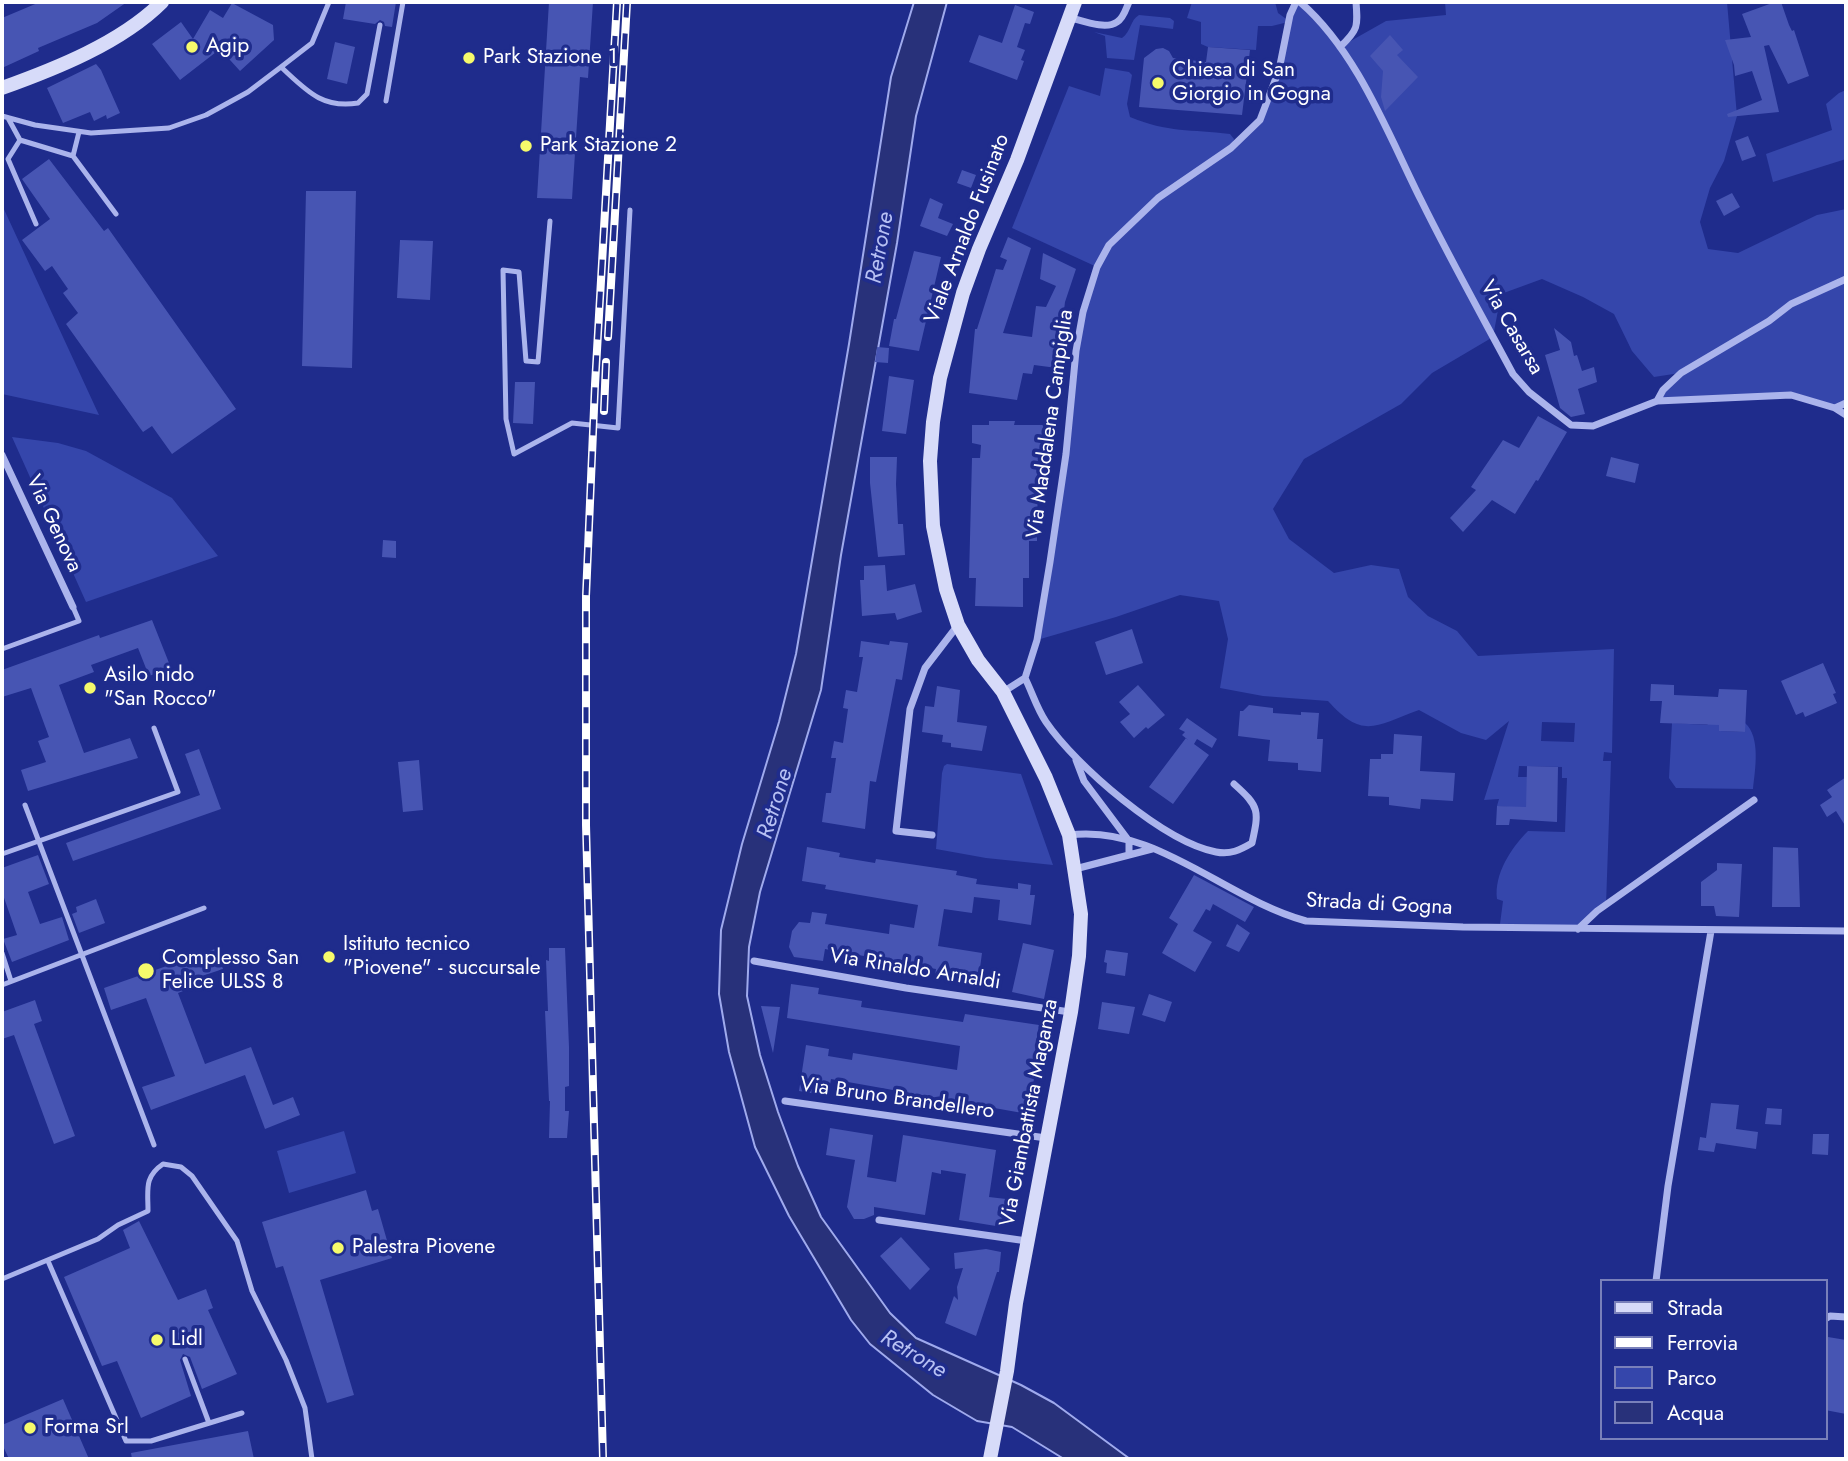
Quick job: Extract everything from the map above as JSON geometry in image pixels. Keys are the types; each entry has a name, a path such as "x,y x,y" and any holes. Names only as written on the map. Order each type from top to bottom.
{"street":[{"path":"2,88 94,48 132,27 162,2"},
{"name":"Viale Arnaldo Fusinato","path":"1046,778 1003,692 978,660 958,625 938,558 933,526 930,461 940,378 971,271 1017,160 1075,2"},
{"path":"1070,18 1110,25 1118,22 1129,2"},
{"name":"Via Casarsa","path":"1298,2 1315,14 1340,47 1373,102 1422,203 1513,374 1529,393 1571,425 1593,426 1657,401 1791,395 1835,408 1846,415"},
{"name":"Via Maddalena Campiglia","path":"1025,678 1037,640 1050,562 1083,312 1097,267 1109,245 1158,198 1237,144 1260,120 1279,70 1290,15 1298,2"},
{"path":"1340,47 1354,33 1358,18 1356,2"},
{"path":"1657,401 1681,373 1769,321 1791,303 1846,279"},
{"path":"1835,408 1846,403"},
{"name":"Via Genova","path":"2,455 73,607"},
{"path":"932,835 896,831 910,709 925,668 958,625"},
{"path":"1003,692 1025,678 1046,721 1075,756 1141,816 1197,846 1218,852 1237,852 1252,844 1257,818 1253,801 1234,785"},
{"path":"1075,756 1084,781 1129,841 1129,855"},
{"name":"Via Giambattista Maganza","path":"990,1458 1079,956 1081,914 1069,835 1046,778"},
{"path":"1578,929 1597,911 1754,800"},
{"name":"Strada di Gogna","path":"1069,835 1108,834 1157,849 1265,906 1306,920 1463,927 1846,931"},
{"path":"1074,869 1152,848"},
{"path":"1656,1279 1668,1186 1711,931"},
{"name":"Via Rinaldo Arnaldi","path":"754,961 906,988 1071,1012"},
{"name":"Via Bruno Brandellero","path":"785,1101 1046,1138"},
{"path":"879,1220 1027,1241"},
{"path":"1827,1318 1846,1317"}],"lane":[{"path":"5,117 79,132 132,132 169,128 206,115 248,92 312,43 329,2"},
{"path":"386,102 403,2"},
{"path":"281,67 301,86 331,104 358,103 367,94 380,25"},
{"path":"5,117 20,140 73,156 116,214"},
{"path":"73,156 79,132"},
{"path":"20,140 8,159 36,223"},
{"path":"550,221 538,362 527,361 519,272 503,270 506,419 514,454 572,423 618,428 630,210"},
{"path":"2,649 79,621 73,607"},
{"path":"2,854 178,792 155,729"},
{"path":"25,806 154,1145"},
{"path":"2,985 204,908"},
{"path":"2,953 11,981"},
{"path":"2,1279 97,1239 118,1225 148,1211 149,1180 153,1171 163,1164 181,1167 192,1176 237,1241 252,1291 286,1360 305,1408 312,1459"},
{"path":"48,1261 126,1441 151,1441 242,1413"},
{"path":"185,1359 209,1423"}],"green space":[{"path":"1192,2 1275,2 1278,13 1289,21 1296,2 1340,47 1386,21 1446,15 1445,2 1727,2 1737,116 1724,161 1710,188 1700,222 1708,249 1738,253 1817,215 1846,209 1846,403 1835,408 1791,395 1657,401 1680,373 1654,377 1632,351 1614,314 1542,279 1501,294 1493,337 1432,373 1401,404 1304,459 1273,509 1289,539 1334,573 1371,565 1399,569 1408,597 1428,616 1457,631 1478,656 1614,649 1612,753 1604,752 1603,761 1611,761 1606,905 1577,926 1500,924 1503,901 1497,899 1498,880 1516,845 1528,831 1565,832 1567,778 1562,778 1562,767 1519,766 1518,777 1529,777 1526,813 1497,806 1499,799 1484,800 1509,721 1486,740 1461,733 1419,710 1370,726 1351,721 1328,701 1263,696 1220,688 1228,639 1219,601 1180,595 1037,640 1050,562 1076,351 1097,267 1012,228 1069,86 1100,96 1105,68 1129,72 1132,75 1127,104 1130,117 1168,128 1230,134 1234,139 1232,145 1246,135 1265,107 1288,22 1258,26 1256,50 1208,47 1201,44 1201,22 1187,18","holes":["1542,722 1575,723 1574,742 1541,741"]},
{"path":"1139,15 1170,18 1174,21 1173,29 1140,25 1134,60 1107,58 1105,36 1094,32 1122,38"},
{"path":"1846,90 1846,159 1773,182 1766,154 1832,130 1826,104"},
{"path":"2,205 99,415 2,394"},
{"path":"12,437 58,443 86,451 172,498 218,556 86,602"},
{"path":"1720,715 1720,731 1745,732 1745,723 1750,729 1756,754 1753,789 1676,788 1669,778 1672,723 1707,725"},
{"path":"947,764 1021,774 1053,865 986,858 936,849 942,773"},
{"path":"344,1131 356,1173 289,1193 277,1151"}],"water":[{"name":"Retrone","path":"914,2 947,2 916,116 897,243 841,555 821,690 760,892 749,947 747,996 760,1055 778,1112 821,1217 890,1313 916,1338 1021,1385 1054,1403 1130,1459 1064,1459 1012,1427 977,1421 933,1395 870,1344 851,1320 789,1216 755,1147 729,1052 719,994 721,930 742,844 779,722 796,654 891,77"}],"building":[{"path":"40,2 127,2 97,23 38,48 39,51 2,68 2,18"},
{"path":"346,2 396,2 392,27 385,26 380,20 375,24 343,19"},
{"path":"549,2 593,2 588,78 580,77 572,199 537,198"},
{"path":"1781,2 1789,25 1792,31 1794,30 1809,76 1788,84 1769,45 1764,46 1779,112 1728,117 1727,114 1762,100 1752,71 1735,76 1725,40 1751,37 1742,14"},
{"path":"232,3 273,25 274,40 240,71 220,49 180,80 152,44 181,22 193,39 210,10 223,18"},
{"path":"1015,5 1034,12 1030,24 1025,23 1017,47 1025,50 1017,80 969,62 979,35 1002,43"},
{"path":"1390,35 1403,50 1397,55 1418,77 1385,111 1381,97 1383,71 1370,56"},
{"path":"335,42 355,47 347,84 327,79"},
{"path":"1208,47 1250,50 1242,115 1139,107 1144,58 1156,49 1163,48 1169,51 1173,58 1206,62"},
{"path":"96,64 120,113 107,119 106,115 94,121 90,112 63,123 47,88"},
{"path":"1748,136 1756,156 1742,161 1735,141"},
{"path":"49,159 104,231 108,228 236,409 172,454 152,426 143,432 66,324 78,313 63,293 68,289 52,266 45,271 22,240 50,219 22,179"},
{"path":"962,170 976,175 971,188 957,183"},
{"path":"306,191 356,191 352,368 302,366"},
{"path":"1732,193 1740,207 1724,216 1716,201"},
{"path":"930,198 943,204 938,218 953,224 947,236 920,226"},
{"path":"1008,237 1031,248 1003,333 1032,337 1036,306 1046,307 1056,286 1040,279 1043,253 1076,269 1065,302 1057,368 1034,365 1032,374 1023,373 1017,400 969,393 975,329 996,269 1003,270 1007,260 1000,257"},
{"path":"400,240 433,241 430,300 397,298"},
{"path":"914,251 941,257 919,351 889,346"},
{"path":"1554,328 1571,342 1574,356 1577,355 1582,371 1594,367 1597,382 1578,389 1585,414 1571,417 1560,408 1545,355 1560,350"},
{"path":"877,347 889,348 888,363 875,362"},
{"path":"889,376 914,380 906,434 882,431"},
{"path":"515,382 535,382 533,424 513,423"},
{"path":"1538,416 1567,432 1538,481 1536,480 1515,514 1492,500 1463,532 1450,518 1476,490 1471,487 1503,440 1519,448"},
{"path":"989,421 1015,421 1014,425 1054,425 1051,463 1038,462 1037,541 1029,541 1029,578 1023,578 1023,607 975,606 976,578 969,578 972,458 980,458 981,445 972,443 972,425 989,425"},
{"path":"870,457 897,457 898,524 903,524 905,555 878,557"},
{"path":"1611,457 1639,464 1635,483 1606,476"},
{"path":"383,540 396,541 396,558 382,557"},
{"path":"885,565 887,591 915,584 922,612 897,620 895,613 862,616 860,580 864,580 864,566"},
{"path":"152,620 171,668 149,676 138,648 91,665 94,672 59,685 84,753 130,738 138,758 28,791 21,770 46,762 38,741 49,737 31,688 2,697 2,670 99,635 100,638"},
{"path":"1132,629 1143,663 1106,675 1095,642"},
{"path":"861,641 889,645 890,641 908,643 902,680 896,679 876,782 870,781 865,829 822,822 826,793 831,793 836,758 831,758 834,741 843,743 848,709 843,708 846,690 857,692 863,657 859,657"},
{"path":"1823,663 1836,693 1833,694 1837,703 1805,717 1803,712 1796,715 1781,681"},
{"path":"1651,684 1674,685 1674,695 1718,697 1719,689 1747,690 1745,732 1719,731 1719,725 1660,723 1662,701 1650,701"},
{"path":"1138,685 1165,715 1134,738 1120,722 1130,714 1119,702"},
{"path":"937,686 960,690 957,722 987,726 982,751 951,747 951,743 942,742 943,735 922,732 925,706 934,707"},
{"path":"1249,705 1273,708 1273,713 1319,713 1317,739 1323,739 1321,772 1298,770 1298,763 1268,761 1270,740 1238,736 1240,711"},
{"path":"1187,718 1217,739 1212,748 1197,739 1194,744 1209,755 1173,804 1149,787 1186,738 1182,735 1185,732 1179,729"},
{"path":"1394,734 1422,736 1420,771 1455,773 1453,801 1421,799 1420,809 1389,805 1389,797 1368,796 1370,759 1381,759 1381,754 1393,754"},
{"path":"199,749 221,809 73,861 66,843 200,795 185,754"},
{"path":"419,760 423,810 403,812 398,762"},
{"path":"1527,766 1558,767 1557,822 1510,819 1509,825 1496,825 1497,806 1526,807"},
{"path":"1846,777 1846,827 1836,811 1827,817 1820,805 1832,797 1827,790"},
{"path":"807,847 840,853 839,857 875,863 876,859 957,871 956,875 977,879 976,884 1018,889 1018,883 1031,885 1030,895 1035,895 1031,925 998,920 1000,900 974,897 972,913 944,909 938,946 982,953 978,983 935,976 936,969 825,949 823,961 794,957 789,947 792,931 799,922 810,923 812,912 827,914 825,924 889,934 890,924 914,928 918,905 825,889 826,885 802,881"},
{"path":"1773,847 1798,848 1800,907 1772,907"},
{"path":"38,855 49,884 28,892 40,924 62,917 69,940 12,962 3,939 17,935 2,892 2,868"},
{"path":"1717,863 1742,864 1739,917 1716,916 1714,906 1701,906 1701,882 1717,870"},
{"path":"1194,875 1254,907 1245,922 1213,904 1210,911 1206,909 1193,931 1212,942 1195,972 1162,953 1178,924 1169,918"},
{"path":"96,899 105,923 79,933 72,914 77,912 76,907"},
{"path":"1237,924 1250,933 1239,952 1226,946"},
{"path":"1023,943 1054,950 1044,999 1012,992"},
{"path":"549,948 565,948 569,1047 569,1086 565,1087 565,1111 569,1111 567,1138 549,1138 550,1101 545,1011 548,1011 546,960 549,961"},
{"path":"215,949 223,969 202,976 204,983 178,993 205,1064 251,1047 273,1105 293,1097 300,1115 265,1129 245,1075 151,1110 142,1087 175,1076 146,998 111,1010 104,988"},
{"path":"1106,950 1128,953 1125,976 1106,973"},
{"path":"791,984 819,988 818,994 862,1001 861,1007 963,1022 965,1014 1039,1025 1033,1067 1036,1067 1028,1114 831,1079 828,1096 799,1091 806,1045 829,1049 828,1056 852,1060 853,1053 957,1070 960,1046 787,1018"},
{"path":"1149,994 1172,1002 1165,1022 1142,1015"},
{"path":"35,1000 42,1021 34,1024 75,1136 54,1144 14,1035 2,1039 2,1012"},
{"path":"1102,1002 1135,1007 1129,1034 1098,1029"},
{"path":"761,1006 780,1007 773,1053"},
{"path":"1711,1103 1739,1105 1736,1129 1758,1132 1756,1149 1716,1143 1714,1152 1698,1150 1700,1137 1706,1138"},
{"path":"1767,1108 1782,1109 1781,1125 1765,1124"},
{"path":"830,1128 873,1135 867,1177 896,1182 903,1135 996,1150 989,1197 1006,1199 1002,1227 959,1220 966,1174 941,1170 941,1174 932,1172 925,1215 874,1207 874,1215 854,1219 847,1207 855,1160 826,1155"},
{"path":"1813,1134 1829,1134 1828,1155 1812,1154"},
{"path":"366,1190 372,1211 378,1209 392,1258 320,1280 354,1395 327,1403 283,1266 276,1268 262,1222"},
{"name":"Lidl","path":"139,1221 178,1300 206,1289 213,1308 208,1310 237,1374 202,1389 190,1357 183,1354 180,1360 191,1396 141,1418 117,1361 102,1366 64,1277 130,1248 123,1230"},
{"path":"901,1237 930,1269 910,1290 880,1256"},
{"path":"986,1249 1001,1252 999,1272 976,1336 945,1323 954,1296 958,1300 957,1287 963,1268 955,1269 954,1253"},
{"path":"1828,1337 1846,1340 1846,1414 1827,1410"},
{"path":"63,1399 89,1459 9,1459 2,1444 2,1425"},
{"path":"248,1431 254,1459 132,1459 131,1453"}],"railway":[{"path":"603,1459 586,825 586,596 617,2"},
{"path":"608,337 627,2"},
{"path":"604,411 606,362"}],"place":[{"name":"Agip","path":"192,47"},
{"name":"Park Stazione 1","path":"469,58"},
{"name":"Chiesa di San Giorgio in Gogna","path":"1158,83"},
{"name":"Park Stazione 2","path":"526,146"},
{"name":"Asilo nido \"San Rocco\"","path":"90,688"},
{"name":"Istituto tecnico \"Piovene\" - succursale","path":"329,957"},
{"name":"Complesso San Felice ULSS 8","path":"146,971"},
{"name":"Palestra Piovene","path":"338,1248"},
{"name":"Lidl","path":"157,1340"},
{"name":"Forma Srl","path":"30,1428"}]}
